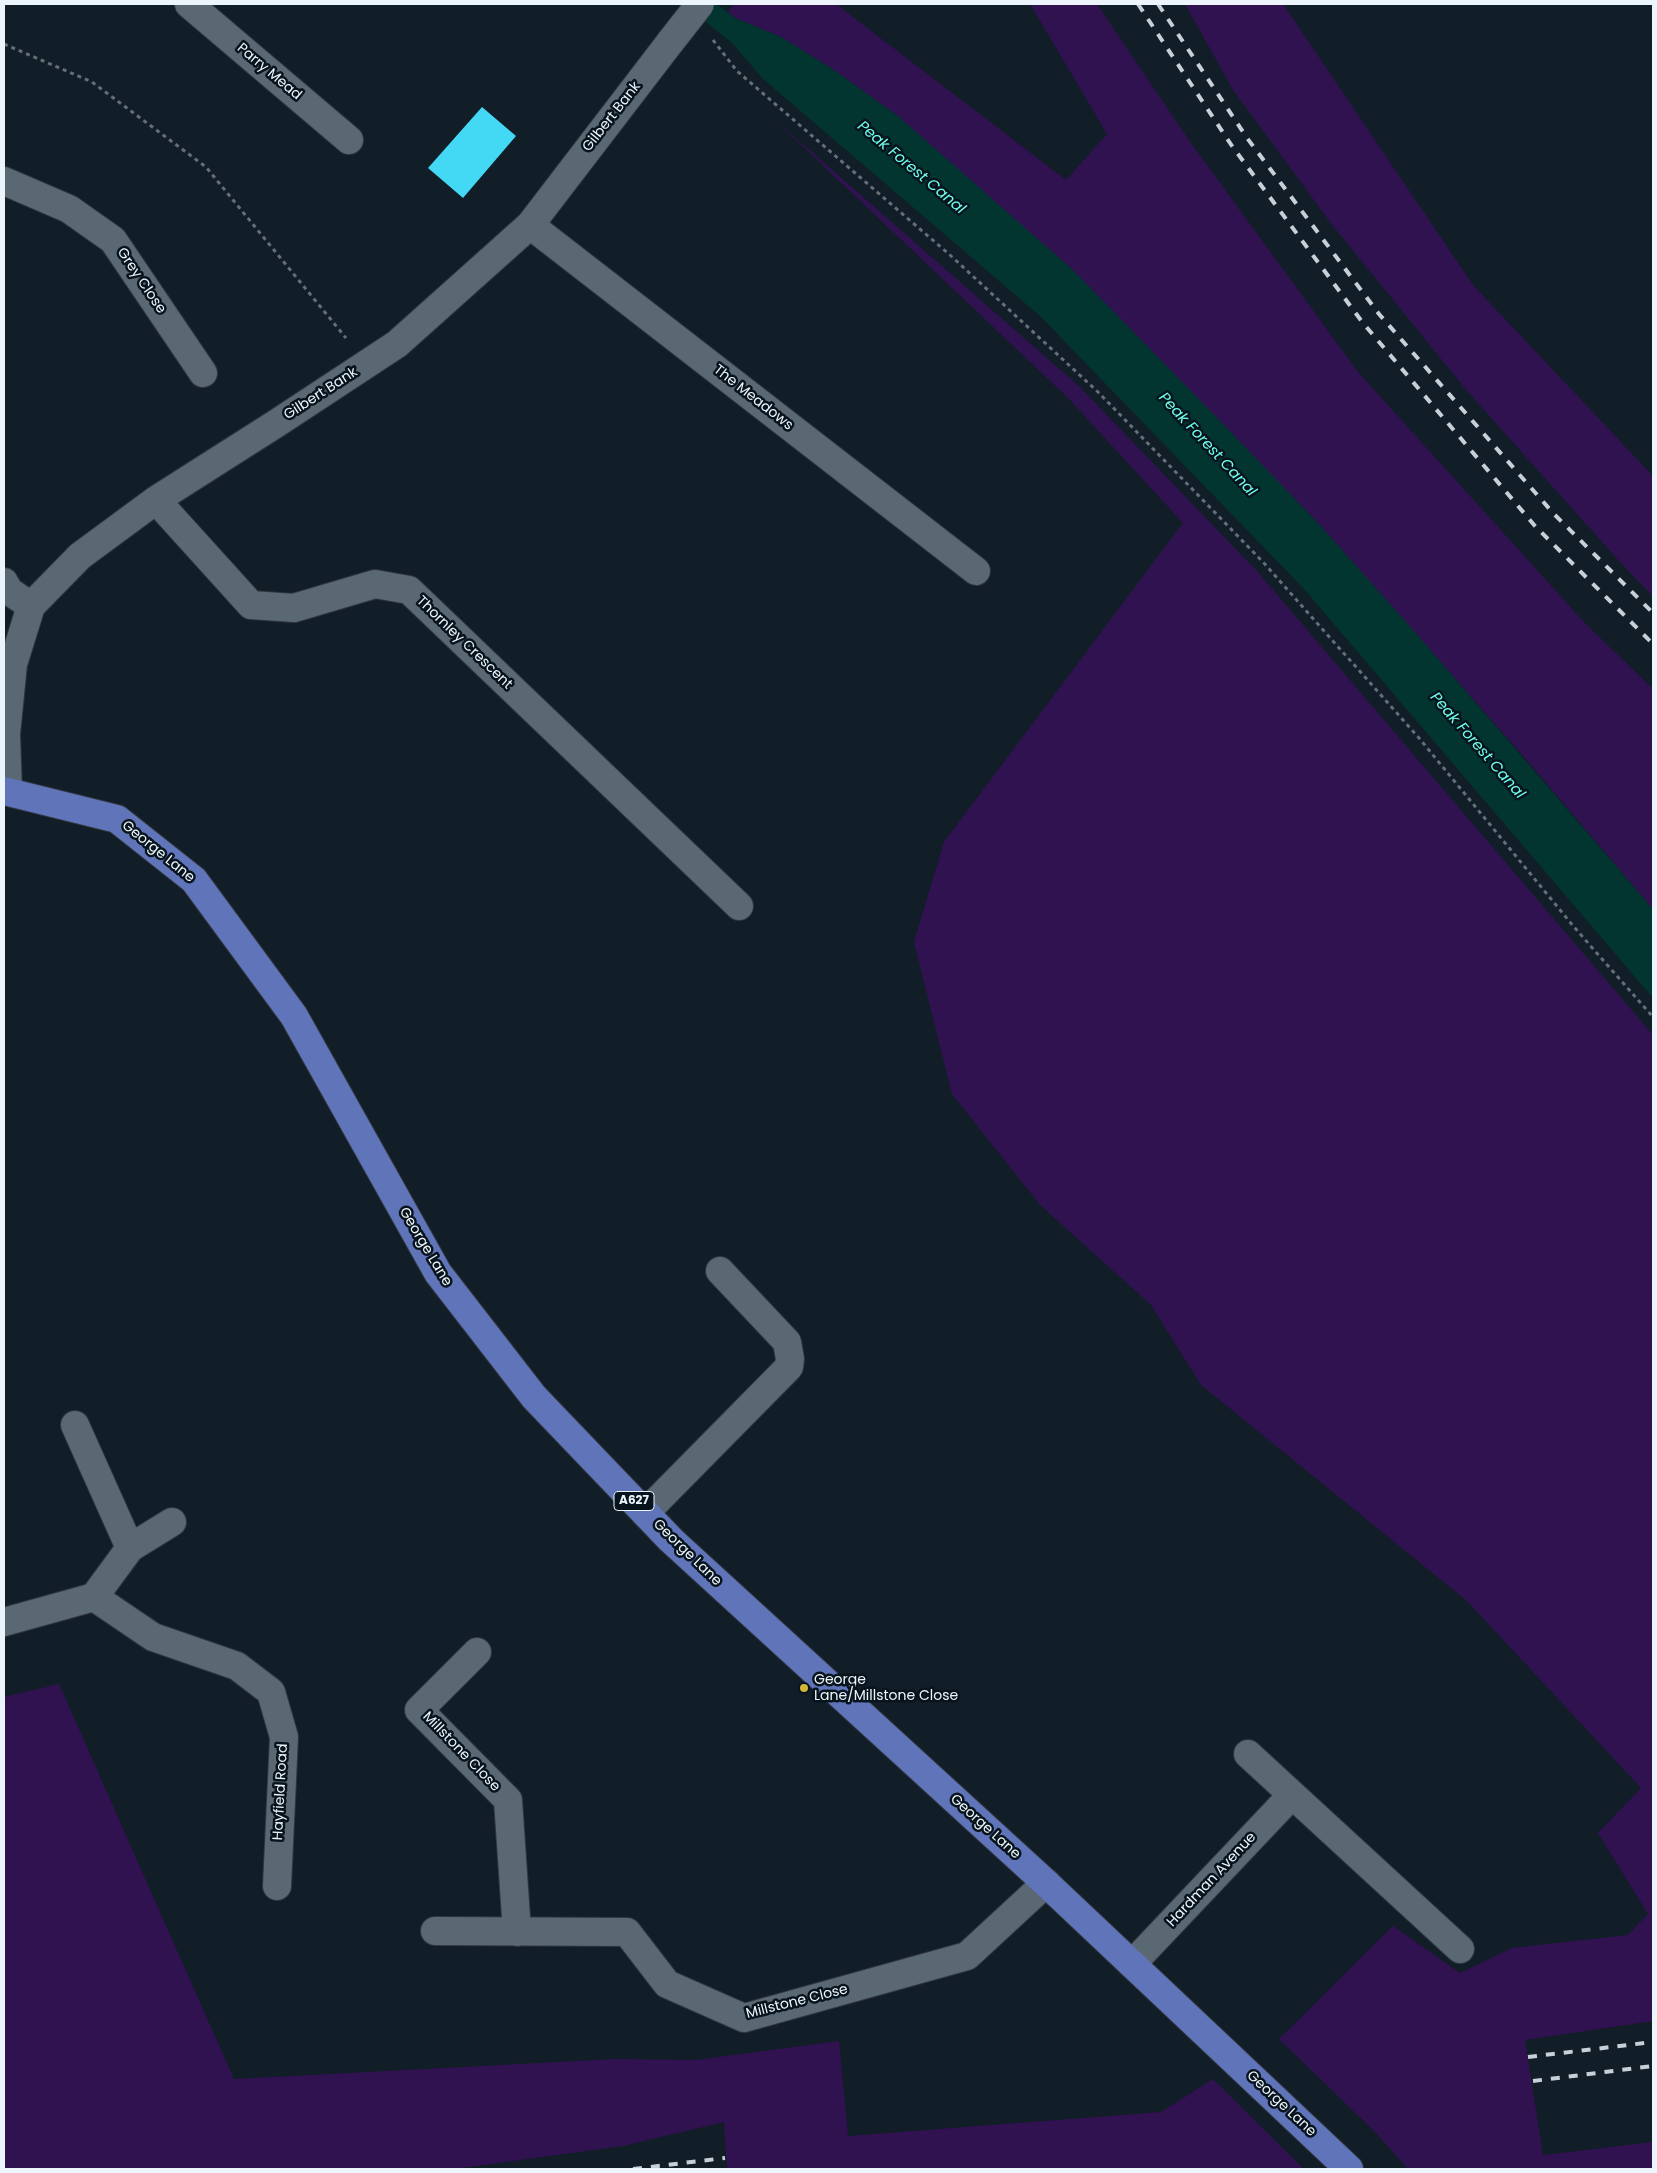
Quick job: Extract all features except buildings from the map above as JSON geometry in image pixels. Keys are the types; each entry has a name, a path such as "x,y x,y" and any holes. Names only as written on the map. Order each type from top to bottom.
{"main road":[{"name":"George Lane","path":"6,791 117,819 194,880 294,1016 438,1273 534,1397 671,1540 1046,1883 1349,2169"}],"street":[{"name":"Parry Mead","path":"189,4 349,140"},
{"name":"Gilbert Bank","path":"6,791 6,734 13,664 31,606 80,556 156,500 397,344 530,225 700,4"},
{"name":"Grey Close","path":"5,183 70,209 113,240 203,373"},
{"name":"The Meadows","path":"530,225 976,571"},
{"name":"Thornley Crescent","path":"156,500 251,605 294,608 375,584 409,590 739,906"},
{"path":"4,582 9,591 31,606"},
{"path":"645,1513 789,1367 790,1359 787,1342 720,1270"},
{"path":"76,1425 130,1548"},
{"path":"4,1622 94,1597 130,1548 172,1522"},
{"name":"Hayfield Road","path":"94,1597 153,1637 237,1666 271,1692 284,1737 277,1886"},
{"name":"Millstone Close","path":"477,1652 420,1710 508,1800 516,1932"},
{"path":"1248,1754 1291,1796 1460,1949"},
{"name":"Hardman Avenue","path":"1132,1964 1291,1796"},
{"name":"Millstone Close","path":"435,1931 627,1932 667,1984 744,2018 967,1956 1046,1883"}],"path":[{"path":"711,37 737,71 950,256 1098,392 1262,561 1419,738 1574,927 1653,1018"},
{"path":"4,44 92,82 206,167 368,364"}],"shaded area":[{"path":"734,4 836,4 1066,180 1107,134 1030,4 1097,4 1191,143 1358,372 1584,622 1653,689 1653,909 1524,757 1319,524 1163,364 898,116 831,68 781,37 735,18 728,12"},
{"path":"1185,4 1283,4 1473,285 1653,476 1653,596 1628,571 1468,392 1333,226 1233,90"},
{"path":"774,119 1079,386 1256,570 1653,1035 1653,2021 1525,2040 1543,2155 1653,2142 1653,2169 1408,2169 1375,2132 1279,2039 1393,1926 1460,1973 1512,1948 1628,1935 1648,1914 1598,1833 1641,1788 1467,1601 1201,1385 1151,1305 1040,1205 952,1094 914,942 944,842 1183,523 1068,398"},
{"path":"59,1684 234,2079 615,2059 696,2060 839,2041 848,2136 1161,2112 1213,2079 1304,2169 727,2169 724,2122 623,2146 454,2169 4,2169 4,1697"}],"water":[{"name":"Peak Forest Canal","path":"684,4 717,4 735,18 781,37 831,68 898,116 1073,270 1229,430 1319,524 1415,632 1653,909 1653,998 1304,589 1040,316 763,79 733,44"}],"railway":[{"path":"1138,4 1232,146 1363,323 1535,526 1653,644"},
{"path":"1158,4 1247,138 1379,314 1553,513 1653,613"},
{"path":"1528,2057 1653,2042"},
{"path":"1533,2081 1653,2066"},
{"path":"633,2169 725,2158"}],"place":[{"name":"George Lane/Millstone Close","path":"804,1688"}]}
